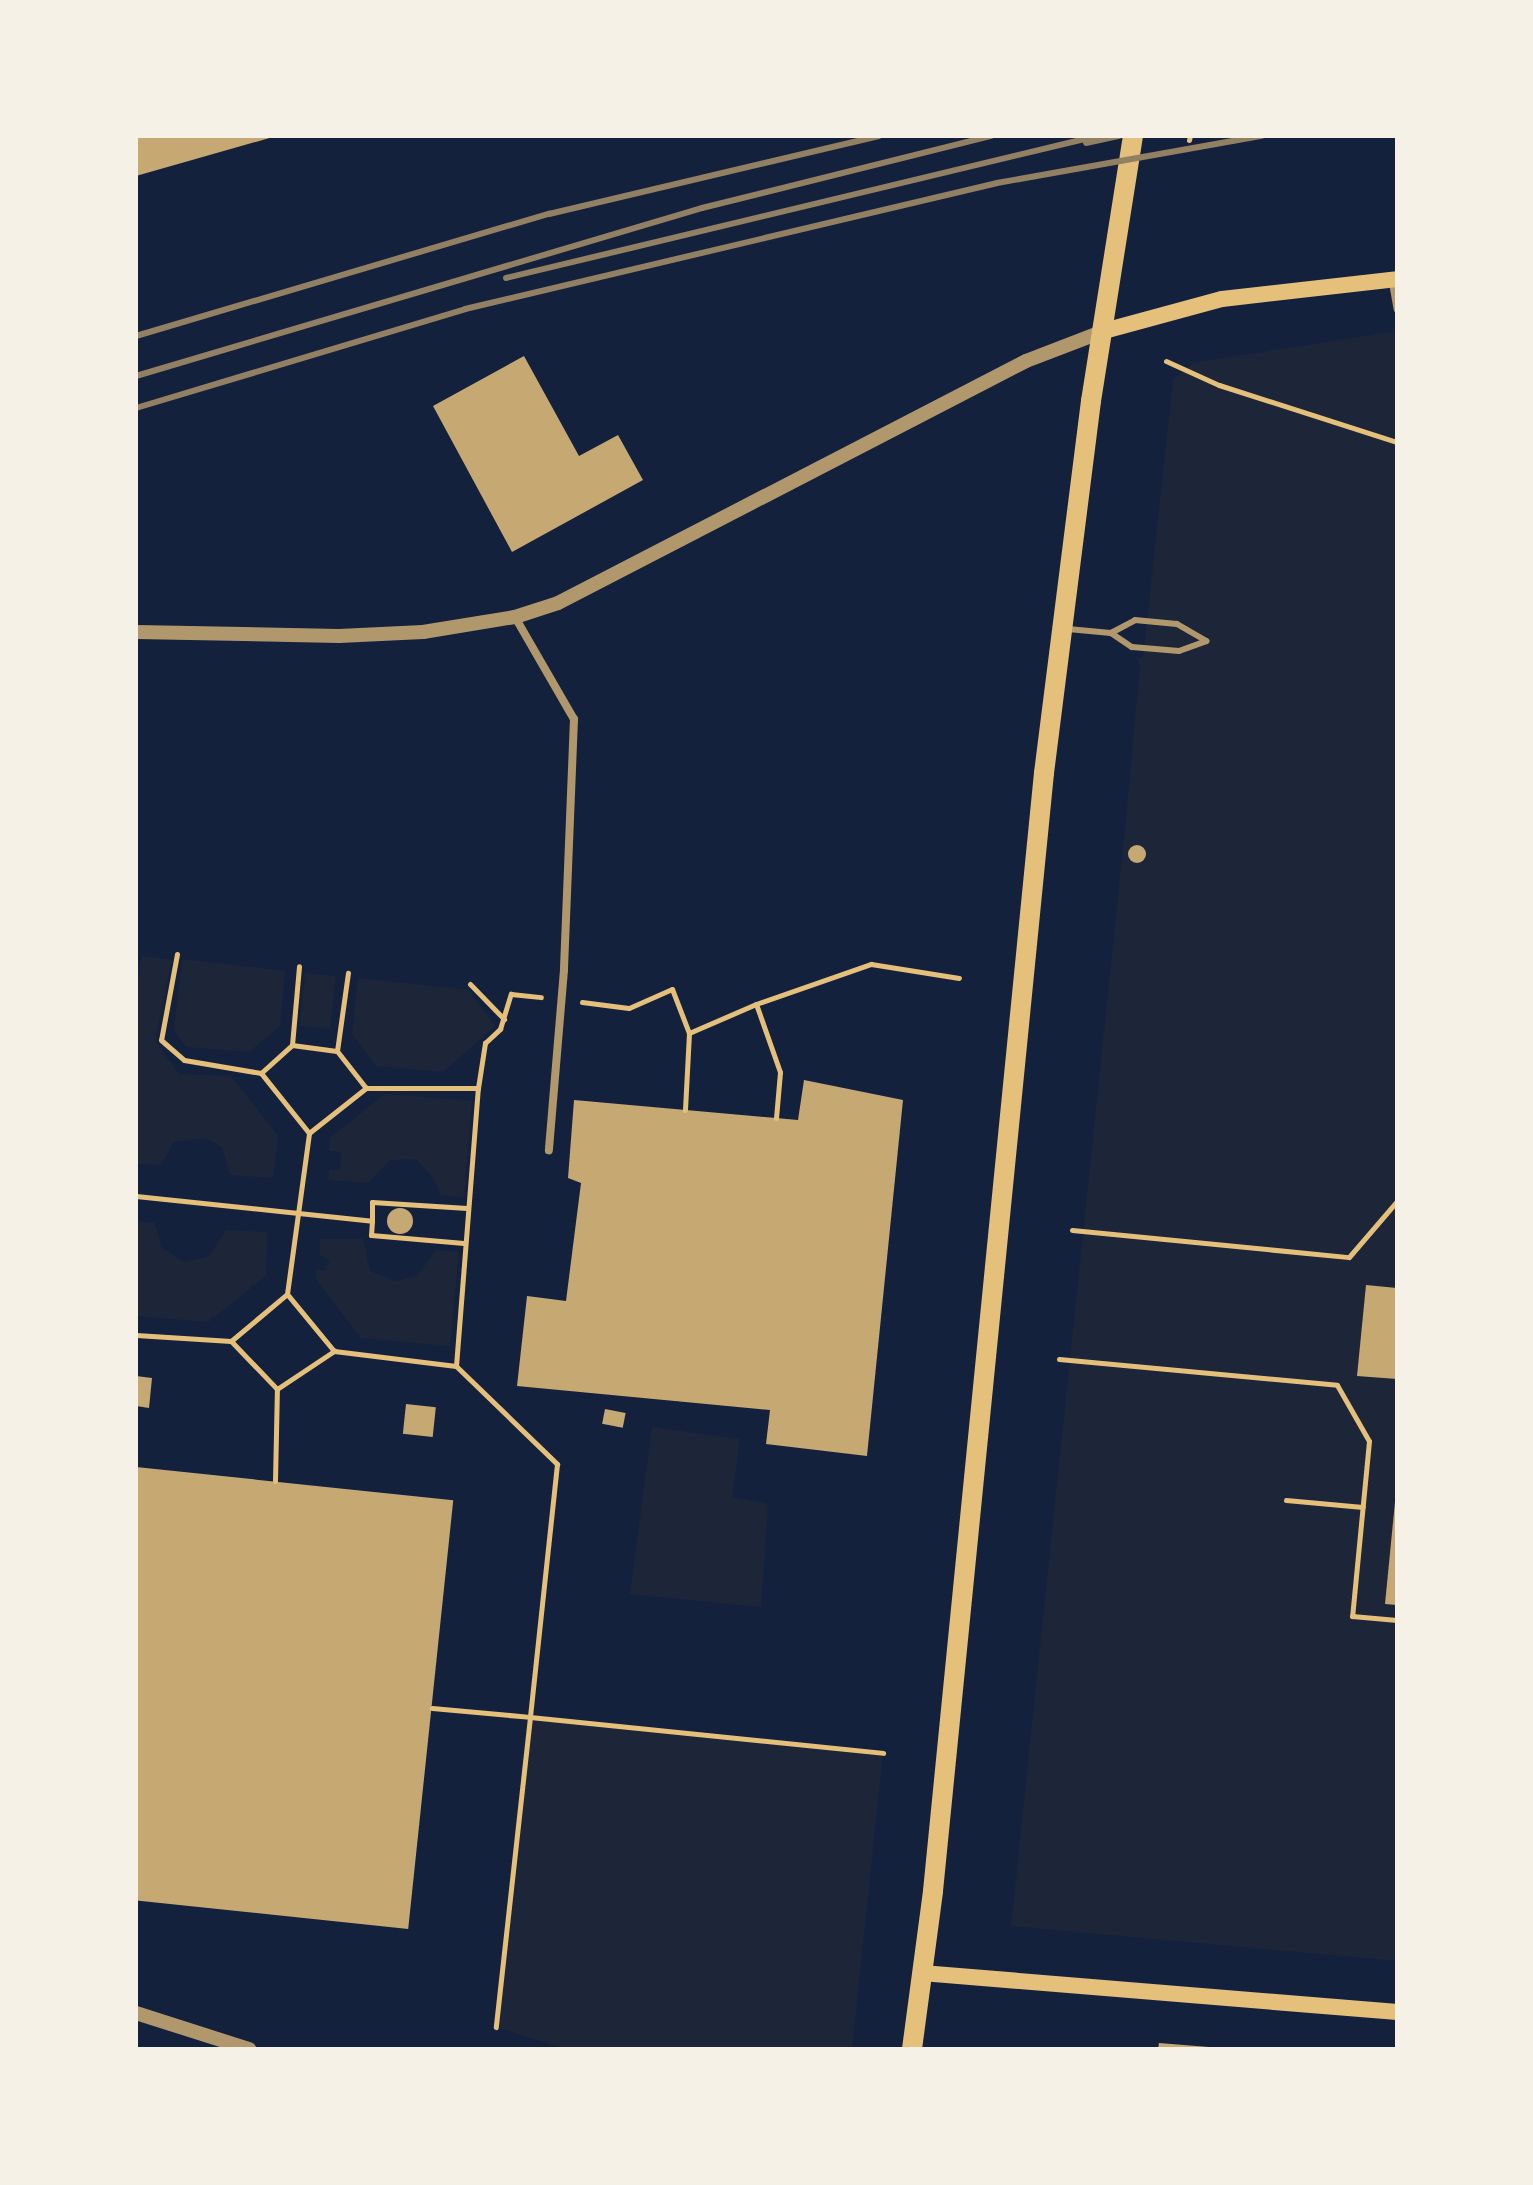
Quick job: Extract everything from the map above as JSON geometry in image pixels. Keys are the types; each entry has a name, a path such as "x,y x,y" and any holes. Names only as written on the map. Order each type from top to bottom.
{"main road":[{"path":"912,2049 1044,773 1133,136"},
{"path":"1104,331 1222,299 1394,279"},
{"path":"922,1973 1397,2012"}],"street":[{"path":"136,632 339,636 423,632 515,617 558,603 1026,361 1104,331"},
{"path":"515,617 574,719 562,999 549,1150"},
{"path":"136,2013 249,2049"}],"lane":[{"path":"1394,279 1397,310"},
{"path":"1064,629 1111,633 1132,647 1179,651 1206,641 1177,624 1135,620 1111,633"}],"path":[{"path":"1166,361 1219,385 1397,442"},
{"path":"177,954 161,1040 184,1060 261,1073 309,1133"},
{"path":"689,1033 756,1004 871,964 959,978"},
{"path":"261,1073 292,1045 299,966"},
{"path":"337,1051 348,973"},
{"path":"470,984 504,1020"},
{"path":"456,1366 478,1088 485,1043 504,1020 511,994 629,1008 672,989 689,1033 685,1110"},
{"path":"756,1004 780,1072 776,1118"},
{"path":"292,1045 337,1051 366,1088"},
{"path":"231,1341 287,1294 309,1133 366,1088 478,1088"},
{"path":"136,1196 372,1221"},
{"path":"1072,1230 1349,1257 1397,1201"},
{"path":"464,1243 371,1235 372,1202 467,1208"},
{"path":"287,1294 334,1351"},
{"path":"136,1335 231,1341 277,1389 275,1481"},
{"path":"277,1389 334,1351 456,1366 557,1464 496,2027"},
{"path":"1059,1359 1337,1385 1369,1441 1352,1616 1397,1620"},
{"path":"1286,1500 1363,1507"},
{"path":"432,1708 883,1753"}],"shaded area":[{"path":"1397,331 1397,1961 1011,1926 1126,820 1140,666 1137,658 1143,658 1173,380 1192,363"},
{"path":"142,956 172,960 155,1041 179,1074 231,1076 278,1136 273,1178 230,1175 222,1147 206,1138 174,1142 161,1165 136,1164 136,983"},
{"path":"182,959 285,971 280,1026 249,1052 186,1047 174,1030"},
{"path":"305,973 336,976 330,1029 299,1026"},
{"path":"358,978 469,990 495,1026 443,1072 376,1066 352,1034"},
{"path":"385,1094 472,1101 464,1198 440,1195 434,1179 416,1159 390,1160 368,1183 328,1180 329,1170 340,1170 342,1152 329,1151 330,1138"},
{"path":"136,1221 155,1223 161,1247 184,1262 209,1256 226,1230 267,1232 266,1276 208,1322 136,1316"},
{"path":"320,1239 363,1239 370,1271 396,1281 417,1276 436,1250 459,1252 450,1346 361,1338 316,1279 316,1270 325,1271 330,1260 320,1255"},
{"path":"652,1427 740,1439 732,1497 768,1504 761,1607 630,1594"},
{"path":"530,1717 883,1753 852,2049 566,2049 496,2027"}],"building":[{"path":"136,136 273,136 273,137 136,176"},
{"path":"524,356 579,456 618,435 643,480 512,552 433,406"},
{"path":"1137,845 1146,854 1137,863 1128,854"},
{"path":"804,1080 903,1100 867,1456 766,1444 770,1410 517,1386 527,1296 566,1301 581,1183 568,1178 574,1100 798,1120"},
{"path":"400,1208 409,1212 413,1221 409,1230 400,1234 391,1230 387,1221 391,1212"},
{"path":"1366,1285 1397,1288 1397,1379 1357,1376"},
{"path":"136,1376 152,1378 149,1408 136,1406"},
{"path":"406,1404 436,1407 433,1437 403,1434"},
{"path":"605,1409 626,1413 623,1428 602,1424"},
{"path":"136,1467 453,1500 408,1929 136,1900"},
{"path":"1397,1502 1397,1605 1385,1604"},
{"path":"1159,2043 1209,2047 1209,2049 1158,2049"}],"railway":[{"path":"136,336 549,214 879,136"},
{"path":"136,376 702,208 991,136"},
{"path":"506,278 1097,136"},
{"path":"1086,143 1119,136"},
{"path":"136,408 465,309 997,183 1262,136"}]}
